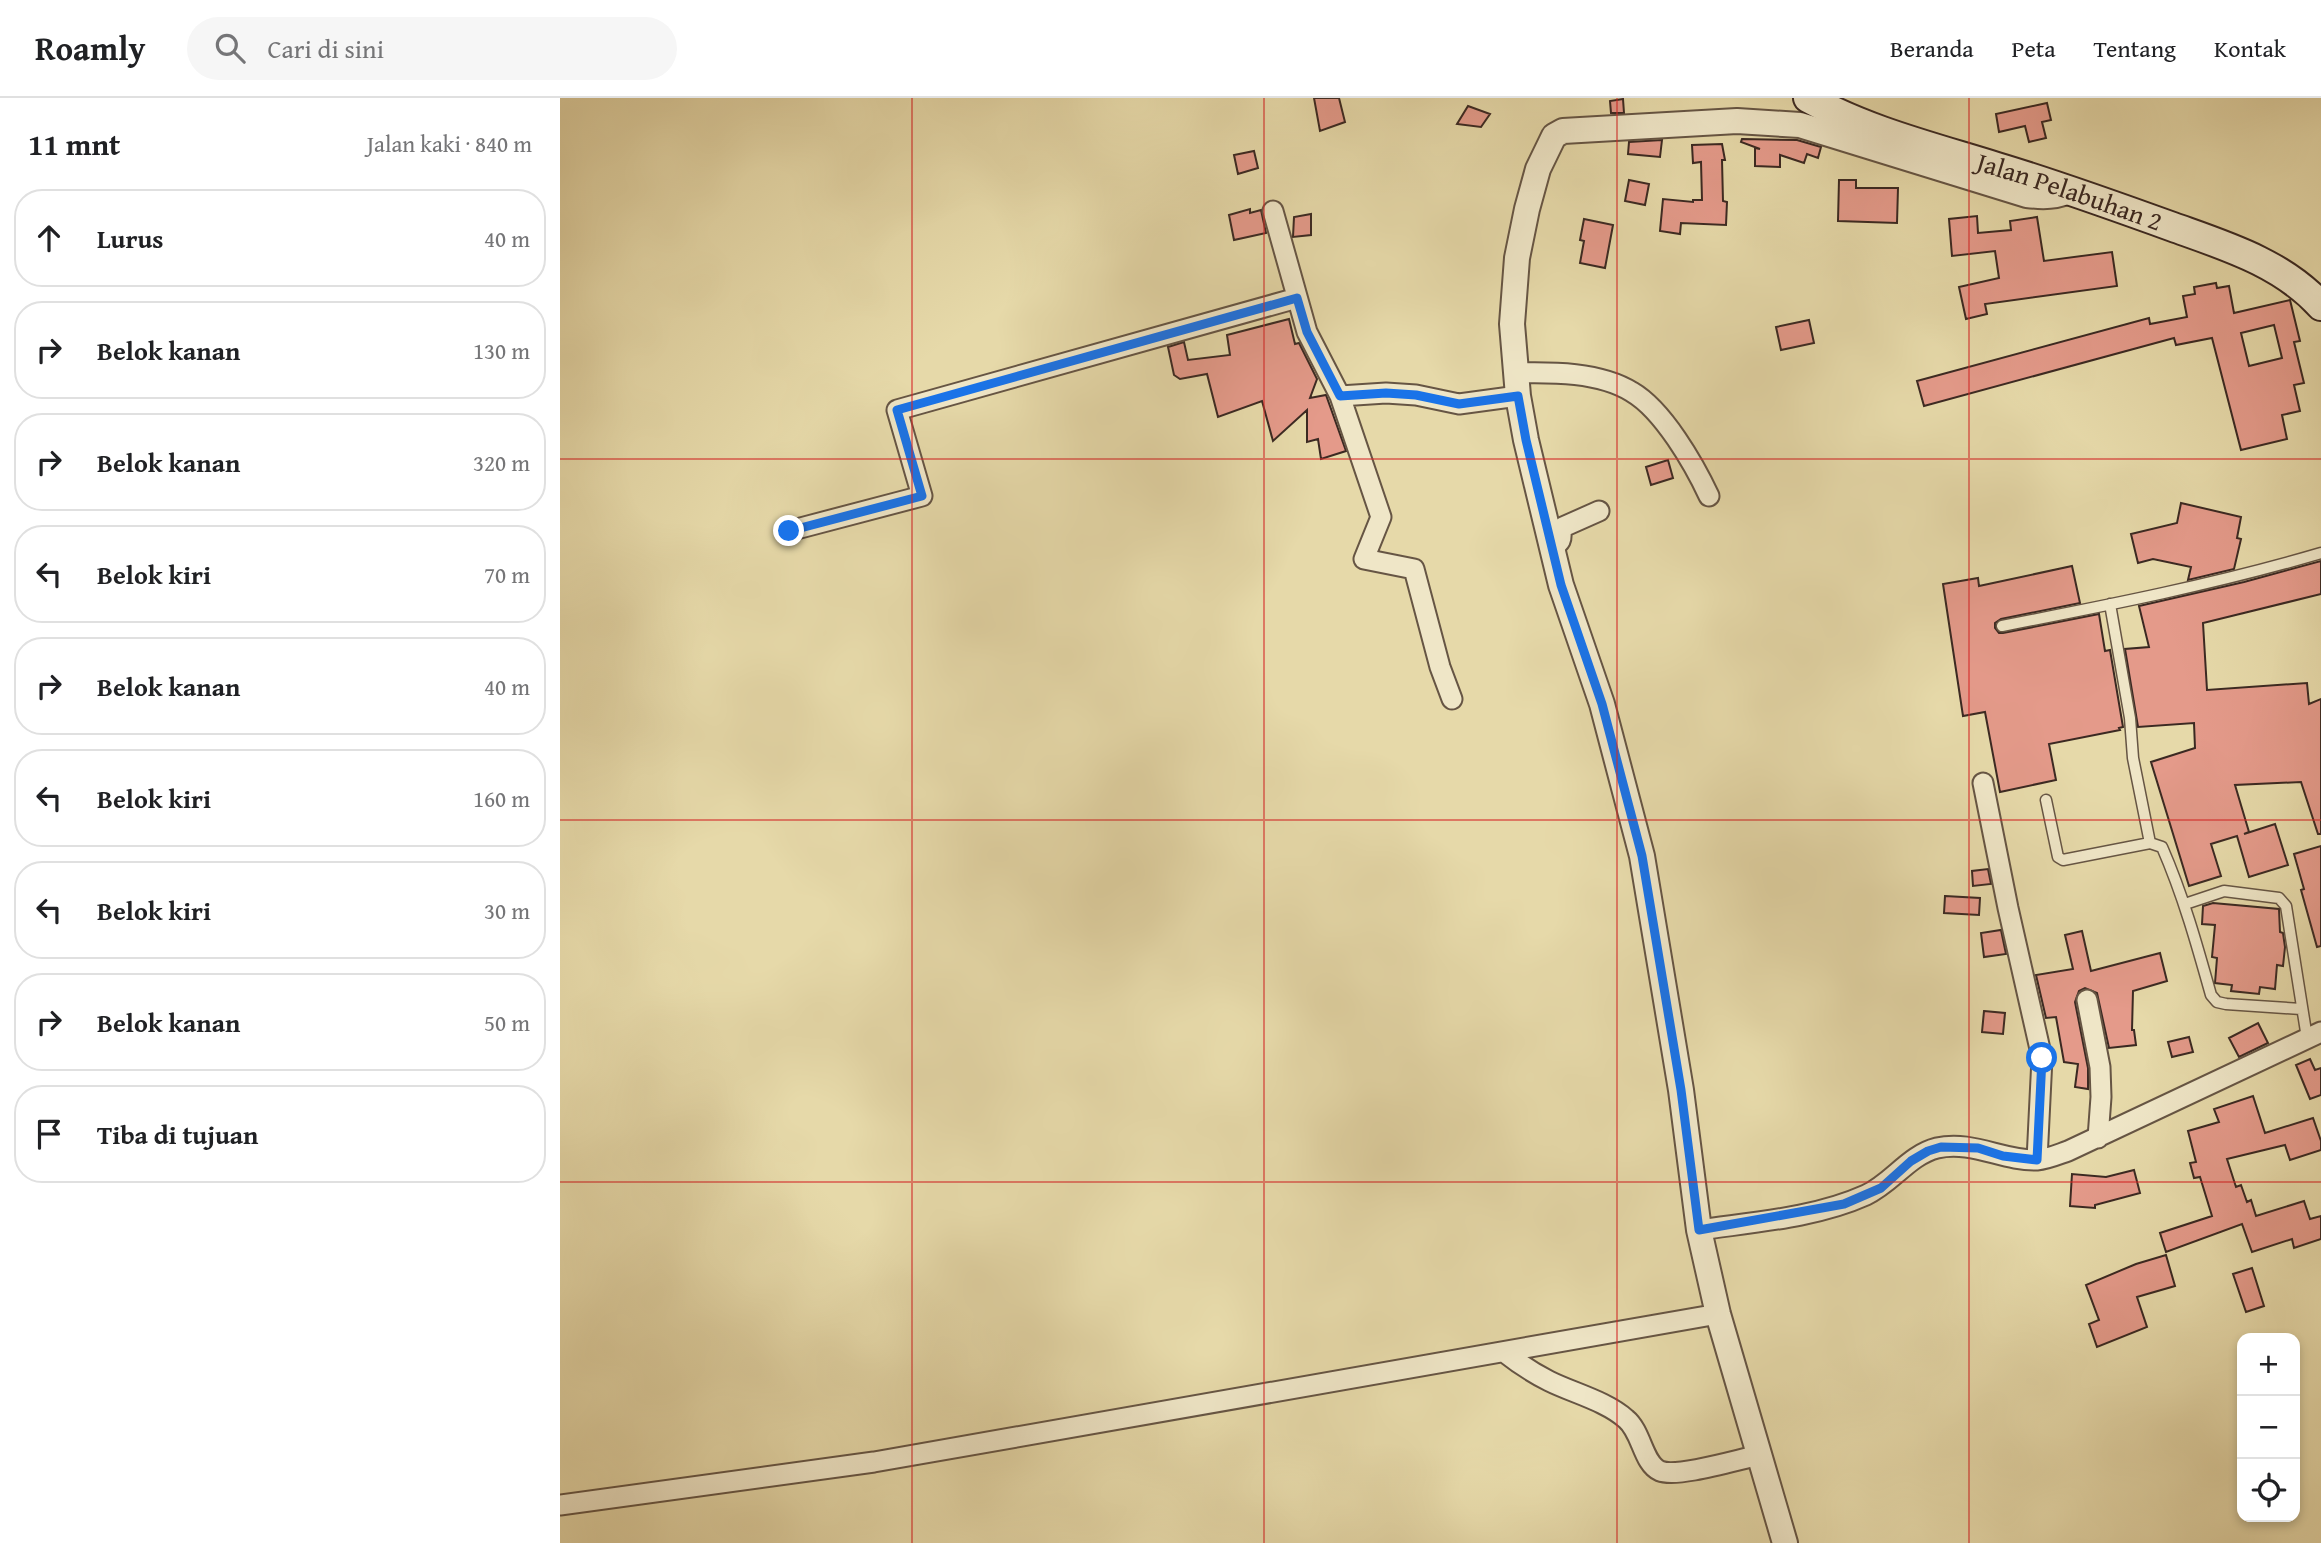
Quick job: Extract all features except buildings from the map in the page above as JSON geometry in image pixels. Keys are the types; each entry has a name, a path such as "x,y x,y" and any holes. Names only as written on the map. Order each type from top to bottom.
{"main road":[{"name":"Jalan Pelabuhan 2","path":"1808,98 1871,128 2071,190 2249,257 2281,272 2321,306"}],"street":[{"path":"1785,1543 1718,1314 1699,1230 1677,1065 1642,856 1602,704 1561,585 1526,440 1517,385 1512,324 1517,258 1527,209 1538,169 1554,136 1568,129 1737,121 1791,124 1821,131 2027,195 2044,197 2071,190"},
{"path":"1273,211 1307,332 1340,396 1381,517 1364,559 1414,569 1440,667 1452,699"},
{"path":"789,531 922,496 897,410 1297,298"},
{"path":"1340,396 1386,393 1416,395 1459,404 1517,385 1542,372 1577,375 1613,383 1634,392 1661,418 1698,472 1709,496"},
{"path":"1552,548 1561,542 1563,527 1599,511"},
{"path":"1983,783 2042,1058 2037,1160"},
{"path":"2087,1000 2100,1067 2098,1138"},
{"path":"1699,1230 1844,1204 1881,1188 1911,1161 1941,1147 1978,1148 2003,1156 2037,1160 2068,1151 2314,1035"},
{"path":"560,1505 874,1462 1718,1314"},
{"path":"1504,1352 1548,1381 1625,1417 1640,1438 1648,1460 1660,1471 1678,1473 1760,1455"}],"lane":[{"path":"2002,626 2264,570 2321,553"},
{"path":"2110,604 2130,718 2133,758 2150,843"},
{"path":"2046,800 2058,857 2063,860 2150,843 2162,847 2185,904 2211,995 2217,1002 2301,1009"},
{"path":"2185,904 2224,891 2278,898 2286,906 2301,1009 2314,1035"}],"route":[{"path":"789,531 922,496 897,410 1297,298 1307,332 1340,396 1386,393 1416,395 1459,404 1518,396 1561,585 1602,704 1642,856 1681,1090 1699,1230 1844,1204 1881,1188 1911,1161 1941,1147 1978,1148 2003,1156 2037,1160 2042,1058"}]}
